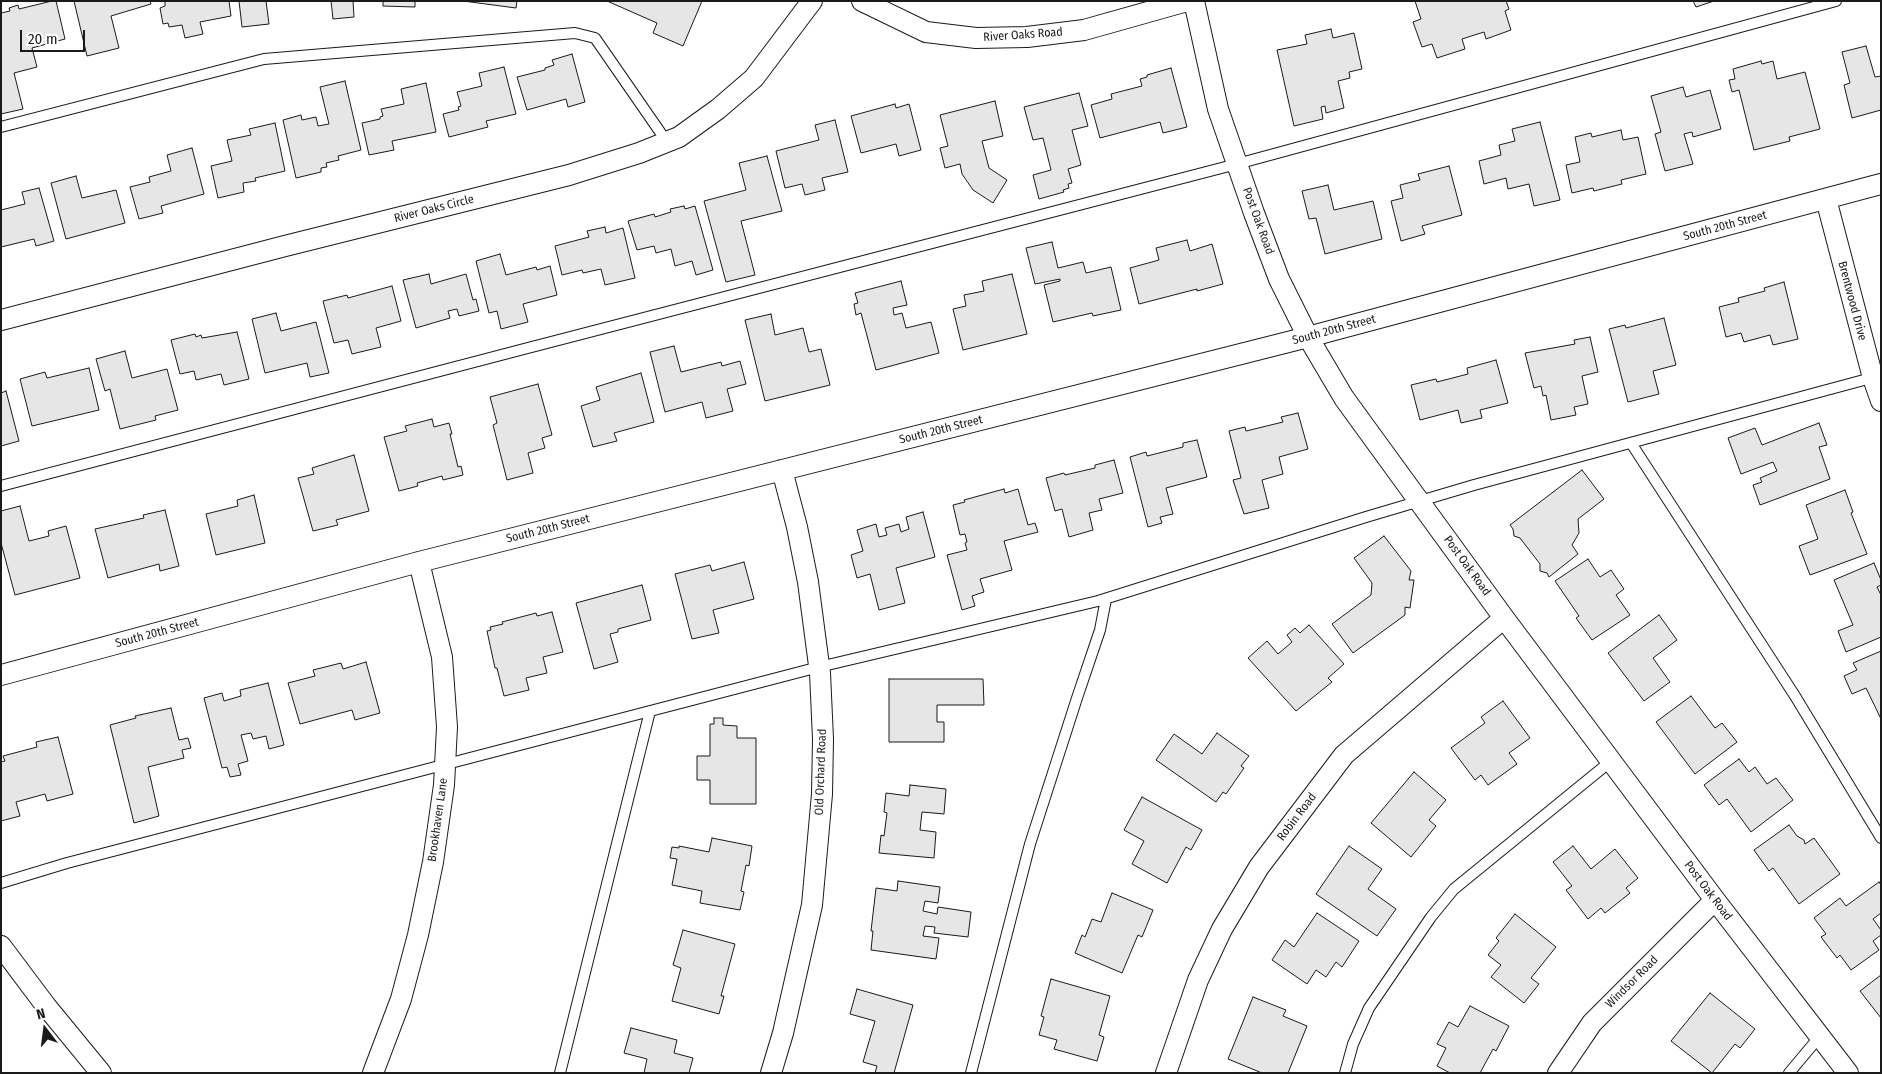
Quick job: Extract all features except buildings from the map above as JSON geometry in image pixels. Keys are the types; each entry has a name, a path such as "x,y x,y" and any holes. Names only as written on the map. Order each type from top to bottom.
{"street":[{"name":"River Oaks Circle","path":"1,320 569,175 639,153 679,137 710,115 754,78 812,1"},
{"name":"River Oaks Road","path":"862,1 926,32 976,38 1026,37 1084,30 1188,1"},
{"name":"Post Oak Road","path":"1194,1 1218,109 1279,279 1308,337 1344,398 1504,618 1715,900 1848,1073"},
{"name":"South 20th Street","path":"1,675 419,562 1308,337 1881,184"},
{"name":"Brentwood Drive","path":"1826,199 1877,377 1881,402"},
{"name":"Old Orchard Road","path":"771,1073 783,1033 812,905 822,785 823,739 819,667 808,582 797,527 782,470"},
{"name":"Brookhaven Lane","path":"373,1073 401,998 418,935 433,862 445,764 447,727 442,657 419,562"},
{"name":"Robin Road","path":"1166,1073 1198,980 1222,929 1259,867 1344,755 1504,618"},
{"name":"Windsor Road","path":"1558,1073 1592,1023 1715,900"},
{"path":"1,946 46,1006 101,1073"}],"lane":[{"path":"1,486 1237,164 1836,1"},
{"path":"1,127 264,59 575,33 595,38 666,142"},
{"path":"1,882 67,863 819,667 1106,599 1474,485 1877,377"},
{"path":"1631,443 1795,696 1881,838"},
{"path":"970,1073 1030,844 1100,630 1106,599"},
{"path":"560,1073 650,711"},
{"path":"1345,1073 1353,1044 1368,1008 1454,889 1611,761"},
{"path":"1789,1073 1820,1036"}]}
